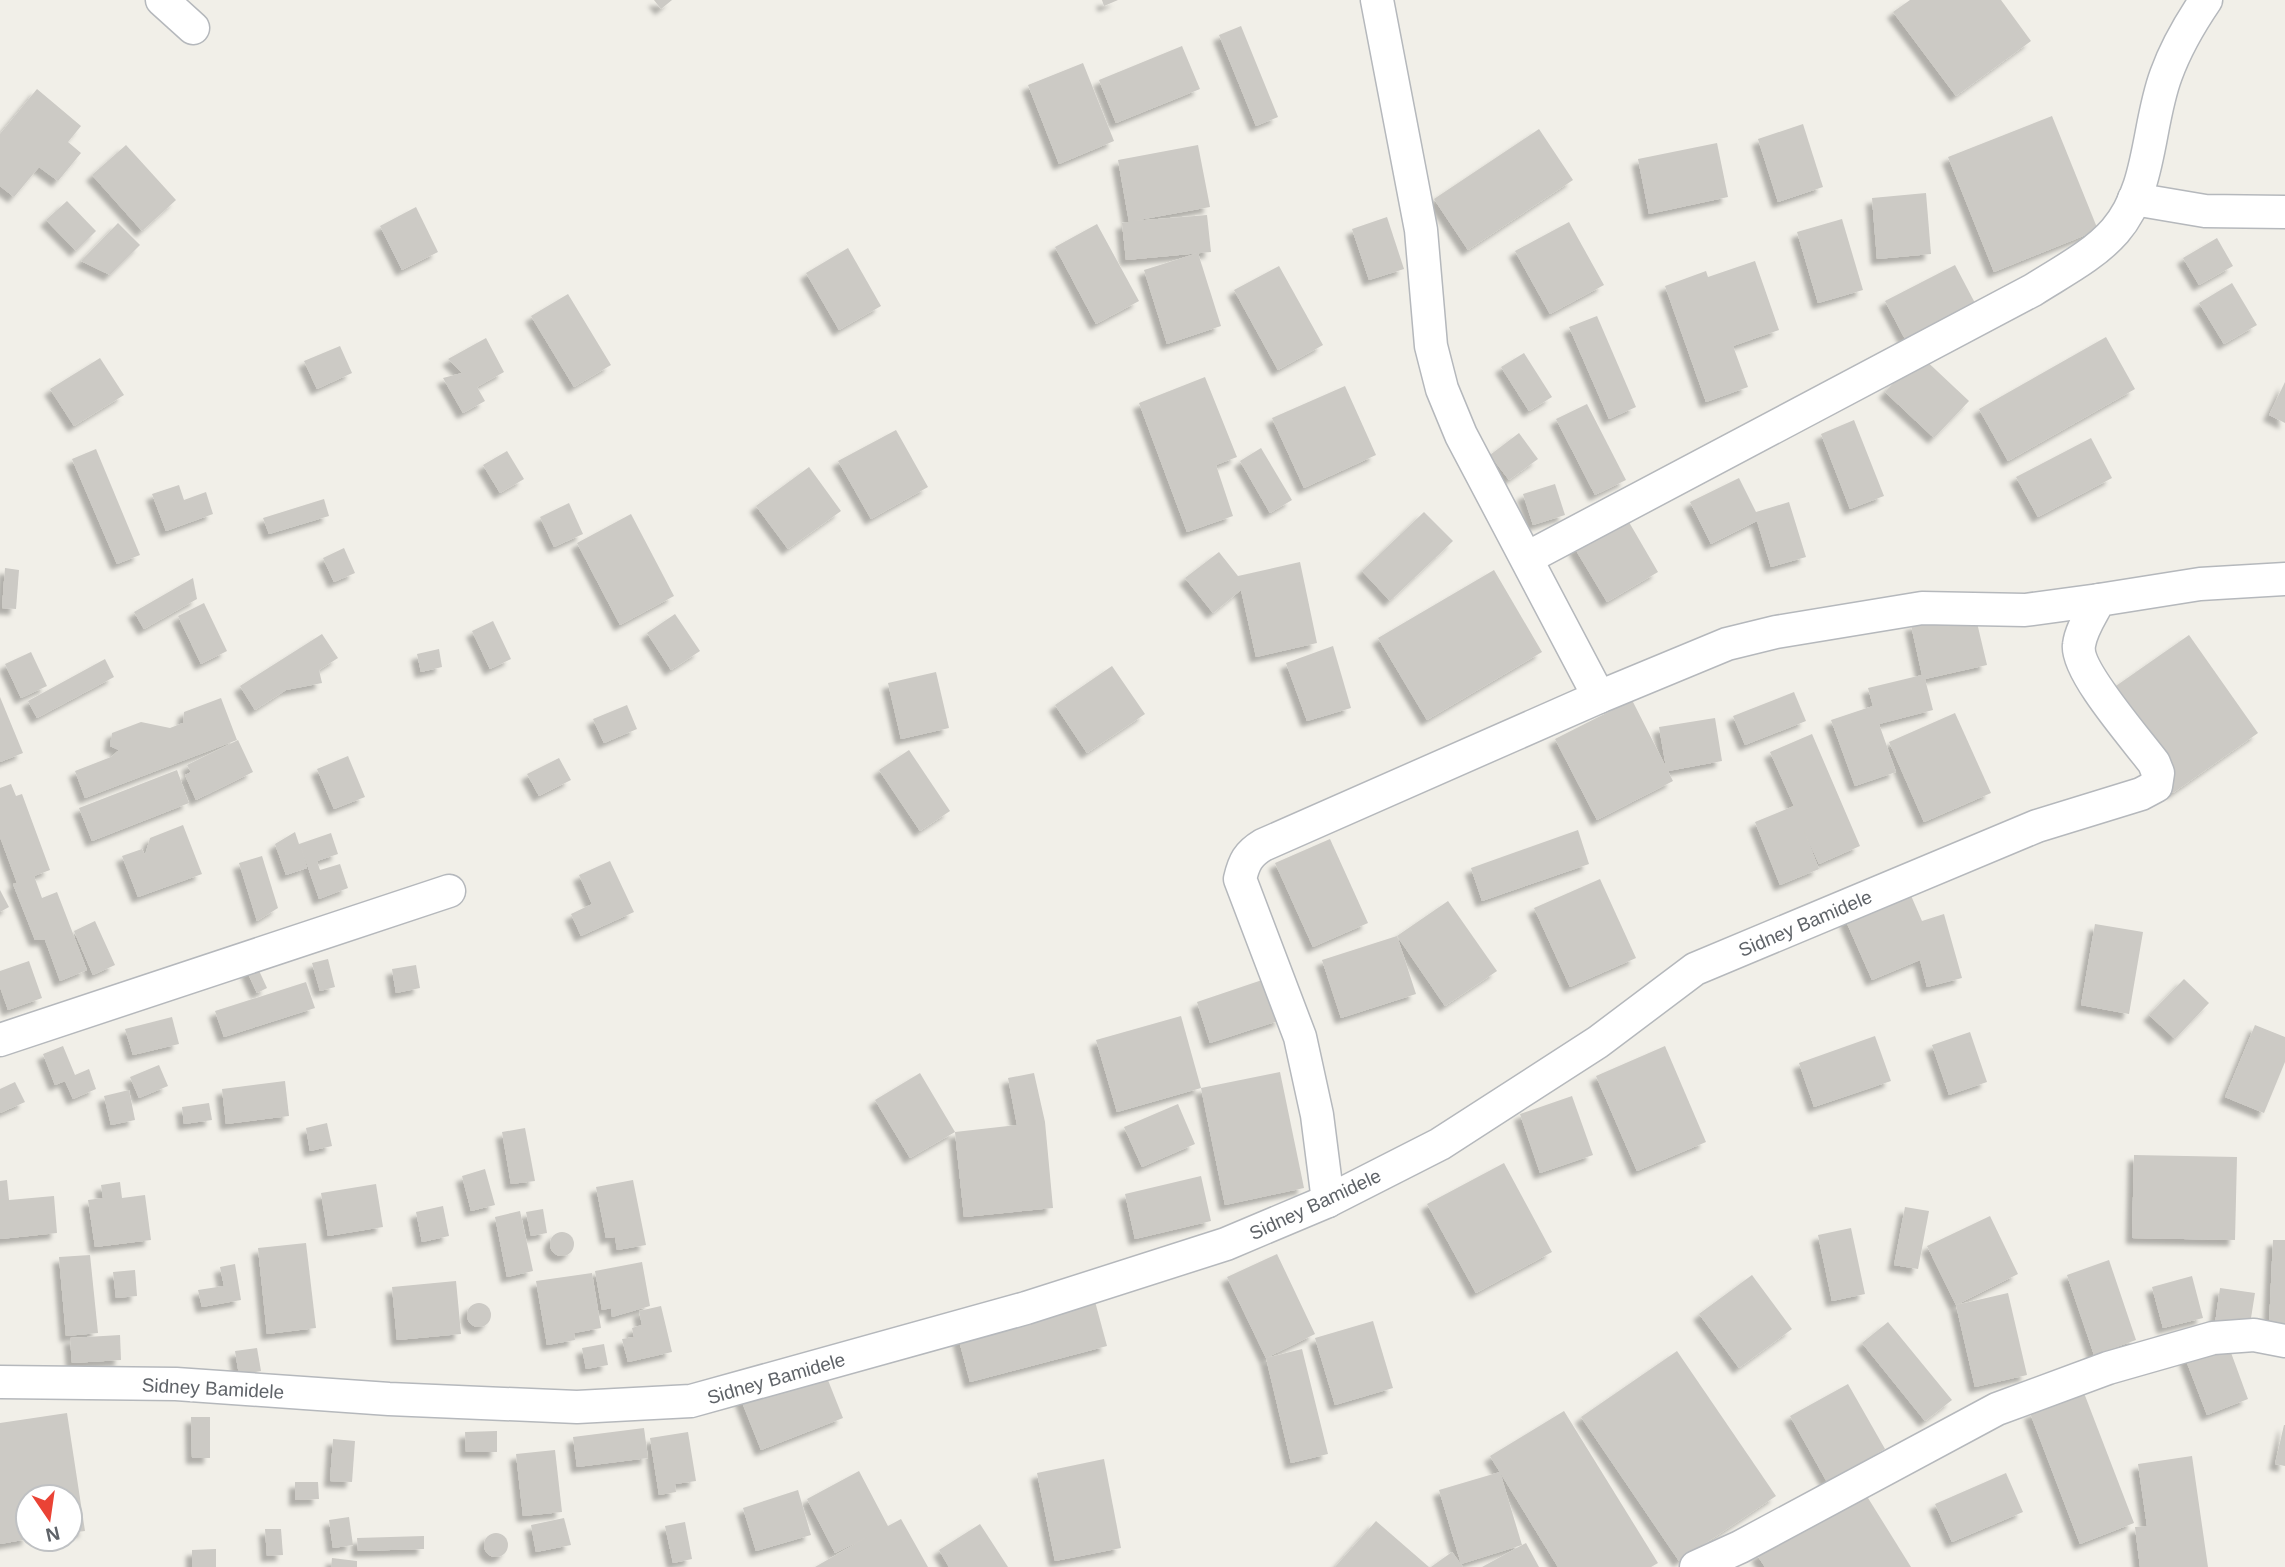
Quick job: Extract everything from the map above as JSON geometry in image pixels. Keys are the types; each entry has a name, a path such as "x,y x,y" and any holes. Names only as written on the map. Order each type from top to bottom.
{"street":[{"path":"162,0 192,28"},
{"path":"1377,0 1414,189 1431,346 1442,389 1461,435 1599,697"},
{"path":"1527,558 2033,290 2099,248 2117,228 2134,200 2166,75 2206,0"},
{"path":"2134,200 2205,211 2285,212"},
{"path":"1328,1201 1317,1115 1300,1037 1240,879 1243,864 1250,853 1599,697 1727,644 1776,632 1922,608 2025,610 2200,584 2285,579"},
{"name":"Sidney Bamidele","path":"0,1382 176,1384 389,1399 577,1407 691,1401 1026,1308 1226,1244 1328,1201 1440,1144 1598,1042 1695,969 2037,826 2141,794 2156,786 2158,773 2154,763 2106,701 2080,660 2078,647 2082,632 2099,600"},
{"path":"0,1040 449,891"},
{"path":"1696,1567 1740,1548 1997,1409 2108,1368 2213,1338 2254,1335 2285,1341"}],"building":[{"path":"654,0 672,0 661,9"},
{"path":"1102,0 1118,0 1104,6"},
{"path":"1910,0 2001,0 2031,41 1956,96 1893,12"},
{"path":"1241,26 1278,117 1256,126 1219,35"},
{"path":"1182,46 1200,89 1116,123 1099,80"},
{"path":"1083,63 1114,141 1059,164 1028,85"},
{"path":"37,89 81,126 68,142 81,153 58,181 39,167 14,197 0,186 0,134"},
{"path":"2052,116 2098,230 1994,272 1948,157"},
{"path":"1803,124 1823,187 1778,202 1758,139"},
{"path":"1539,129 1573,180 1468,250 1434,199"},
{"path":"1717,143 1728,197 1649,214 1638,159"},
{"path":"126,145 176,200 142,231 92,175"},
{"path":"1198,145 1210,207 1133,221 1207,215 1211,252 1126,260 1122,223 1129,222 1118,160"},
{"path":"1926,193 1931,254 1877,259 1872,198"},
{"path":"67,201 96,231 76,251 46,220"},
{"path":"416,207 438,252 402,270 380,226"},
{"path":"1387,217 1404,269 1369,280 1352,229"},
{"path":"1842,219 1863,290 1818,303 1797,232"},
{"path":"1569,222 1604,285 1550,314 1515,251"},
{"path":"118,223 140,245 110,275 81,261"},
{"path":"1097,224 1139,301 1096,324 1055,247"},
{"path":"2217,238 2233,266 2199,285 2183,258"},
{"path":"848,248 881,306 839,330 806,273"},
{"path":"1198,253 1221,326 1167,344 1144,270"},
{"path":"1755,261 1779,330 1733,346 1748,387 1706,402 1665,286 1706,271 1708,277"},
{"path":"1955,265 1975,303 1905,339 1885,301"},
{"path":"1279,266 1323,345 1278,370 1234,290"},
{"path":"2232,283 2257,325 2224,344 2199,303"},
{"path":"568,294 611,365 574,387 531,316"},
{"path":"1597,316 1636,407 1609,419 1569,327"},
{"path":"2106,337 2135,389 2008,461 1979,409"},
{"path":"486,338 504,372 477,387 485,401 463,413 443,378 462,373 448,359"},
{"path":"340,346 352,373 317,389 304,361"},
{"path":"1524,353 1552,397 1529,411 1501,367"},
{"path":"1920,355 1969,401 1934,438 1885,392"},
{"path":"100,358 124,395 74,426 50,389"},
{"path":"1205,377 1237,457 1216,465 1233,516 1187,532 1139,403"},
{"path":"2285,382 2285,423 2269,415"},
{"path":"1345,386 1376,455 1304,488 1272,418"},
{"path":"1587,404 1626,480 1595,495 1556,419"},
{"path":"1854,420 1884,496 1850,509 1821,434"},
{"path":"896,430 928,487 871,519 838,461"},
{"path":"1519,433 1538,459 1509,480 1490,455"},
{"path":"2091,438 2112,478 2038,517 2016,477"},
{"path":"1261,448 1292,500 1270,513 1240,461"},
{"path":"96,449 140,555 117,564 72,459"},
{"path":"507,451 524,479 500,493 483,465"},
{"path":"809,467 841,511 788,549 756,506"},
{"path":"1739,478 1756,512 1789,502 1806,557 1771,567 1757,521 1711,544 1690,502"},
{"path":"1555,484 1565,515 1533,525 1523,494"},
{"path":"179,485 184,500 206,492 213,514 166,531 152,494"},
{"path":"324,499 329,516 269,534 263,518"},
{"path":"569,503 583,534 554,547 540,517"},
{"path":"1424,512 1453,541 1390,601 1362,571"},
{"path":"631,514 674,596 620,625 577,543"},
{"path":"1626,517 1658,572 1607,602 1574,547"},
{"path":"344,548 355,573 334,582 323,558"},
{"path":"1219,552 1238,576 1300,562 1317,643 1256,657 1241,590 1213,613 1185,578"},
{"path":"5,568 19,570 16,609 2,608"},
{"path":"1494,570 1542,652 1427,720 1378,638"},
{"path":"193,578 197,599 144,629 134,612"},
{"path":"204,603 227,651 201,664 178,616"},
{"path":"1974,610 1987,665 1925,679 1933,710 1879,724 1896,772 1855,786 1831,720 1873,706 1868,688 1922,675 1911,625"},
{"path":"675,614 700,651 671,670 647,633"},
{"path":"493,621 511,659 490,669 472,631"},
{"path":"322,634 338,658 319,670 322,683 286,690 255,710 240,686"},
{"path":"2189,635 2258,733 2173,793 2103,695"},
{"path":"1333,646 1351,708 1307,721 1286,663"},
{"path":"439,649 442,667 421,672 417,654"},
{"path":"31,652 47,686 21,698 5,664"},
{"path":"105,659 114,677 37,718 28,701"},
{"path":"1112,666 1145,714 1087,753 1055,705"},
{"path":"936,672 949,728 901,739 888,683"},
{"path":"1794,692 1806,721 1745,745 1733,716"},
{"path":"0,697 23,753 0,762"},
{"path":"221,698 237,740 85,798 75,771 111,757 119,750 110,746 112,733 141,722 170,728 183,723 184,712"},
{"path":"1632,700 1666,767 1659,727 1715,718 1722,761 1668,771 1673,781 1597,820 1555,739"},
{"path":"627,705 637,729 604,743 593,719"},
{"path":"1955,713 1991,793 1924,822 1889,742"},
{"path":"1812,734 1860,846 1819,864 1804,831 1819,869 1780,885 1755,822 1794,806 1770,752"},
{"path":"238,740 253,772 196,800 185,775 191,772 187,765"},
{"path":"909,750 950,811 920,831 879,770"},
{"path":"348,756 365,797 334,809 317,769"},
{"path":"559,758 571,780 539,796 527,774"},
{"path":"177,770 189,803 92,841 79,808"},
{"path":"11,784 16,796 22,794 50,870 34,876 42,898 57,892 87,970 60,981 45,940 35,940 13,884 17,883 0,837 0,788"},
{"path":"183,825 202,874 138,897 122,856 142,849 145,855 150,838"},
{"path":"1578,830 1589,864 1482,901 1471,868"},
{"path":"295,832 299,844 331,833 338,854 317,861 320,870 340,864 348,888 319,899 301,847 307,868 286,875 275,844"},
{"path":"1330,839 1368,923 1313,947 1275,863"},
{"path":"262,856 278,908 257,921 239,863"},
{"path":"610,861 634,912 581,936 571,914 592,904 579,875"},
{"path":"1600,879 1636,958 1570,987 1534,908"},
{"path":"1906,884 1922,921 1944,914 1962,978 1927,987 1920,960 1872,980 1842,912"},
{"path":"0,890 9,907 0,912"},
{"path":"1448,901 1497,971 1445,1006 1397,936"},
{"path":"95,921 115,965 93,975 74,931"},
{"path":"2095,924 2143,932 2129,1014 2081,1005"},
{"path":"1397,936 1416,994 1341,1018 1322,960"},
{"path":"328,959 335,987 320,991 312,963"},
{"path":"29,961 42,998 8,1010 0,987 0,971"},
{"path":"256,964 267,988 257,993 246,969"},
{"path":"416,965 420,988 396,993 392,969"},
{"path":"1268,978 1281,1020 1210,1043 1197,1002"},
{"path":"2184,979 2209,1003 2175,1039 2149,1015"},
{"path":"306,982 315,1008 224,1037 215,1011"},
{"path":"1181,1016 1201,1088 1117,1112 1096,1040"},
{"path":"172,1017 179,1044 133,1055 125,1029"},
{"path":"2255,1025 2285,1037 2285,1062 2264,1113 2225,1097"},
{"path":"1970,1032 1987,1082 1949,1095 1932,1045"},
{"path":"1875,1036 1891,1081 1814,1107 1799,1063"},
{"path":"63,1046 75,1075 89,1069 96,1089 73,1099 65,1081 55,1085 43,1054"},
{"path":"1665,1046 1706,1142 1637,1171 1596,1076"},
{"path":"159,1065 168,1086 139,1098 130,1077"},
{"path":"1280,1072 1304,1188 1225,1205 1201,1088"},
{"path":"920,1073 955,1132 910,1158 875,1100"},
{"path":"1034,1073 1045,1122 1053,1208 964,1217 955,1132 1017,1125 1008,1078"},
{"path":"285,1081 289,1116 226,1124 222,1089"},
{"path":"15,1082 25,1102 0,1113 0,1089"},
{"path":"129,1090 135,1120 111,1125 104,1096"},
{"path":"1572,1096 1593,1155 1540,1173 1520,1114"},
{"path":"209,1103 212,1120 184,1124 182,1107"},
{"path":"1178,1104 1195,1144 1142,1167 1124,1127"},
{"path":"327,1123 332,1146 310,1151 306,1128"},
{"path":"525,1128 535,1181 511,1184 502,1132"},
{"path":"2134,1155 2237,1157 2235,1240 2132,1238"},
{"path":"1504,1163 1552,1252 1476,1293 1427,1204"},
{"path":"485,1169 495,1205 471,1211 462,1176"},
{"path":"1201,1176 1211,1221 1135,1239 1125,1194"},
{"path":"7,1180 9,1200 54,1196 57,1233 0,1239 0,1181"},
{"path":"633,1180 646,1245 617,1250 615,1237 606,1238 596,1187"},
{"path":"120,1182 122,1198 145,1195 151,1240 95,1247 88,1200 103,1198 101,1185"},
{"path":"376,1184 383,1227 328,1236 321,1193"},
{"path":"443,1206 449,1236 422,1242 416,1212"},
{"path":"1905,1207 1929,1211 1918,1269 1894,1265"},
{"path":"543,1209 547,1233 531,1236 526,1212"},
{"path":"520,1211 533,1271 507,1277 495,1217"},
{"path":"1990,1216 2018,1274 1956,1305 1927,1246"},
{"path":"1851,1228 1865,1294 1832,1301 1818,1235"},
{"path":"562,1232 571,1235 574,1244 571,1253 562,1256 553,1253 550,1244 553,1235"},
{"path":"2273,1240 2285,1240 2285,1325 2269,1325"},
{"path":"306,1243 316,1328 267,1334 258,1248"},
{"path":"1277,1254 1315,1334 1266,1358 1227,1277"},
{"path":"90,1255 98,1333 66,1336 59,1257"},
{"path":"2109,1260 2136,1340 2094,1355 2067,1275"},
{"path":"642,1262 650,1306 612,1317 611,1308 602,1310 595,1271"},
{"path":"235,1264 241,1300 202,1307 198,1290 224,1286 220,1267"},
{"path":"135,1270 137,1296 116,1298 113,1272"},
{"path":"592,1273 601,1328 574,1333 575,1340 547,1345 536,1281"},
{"path":"1752,1275 1792,1329 1739,1368 1699,1314"},
{"path":"2192,1276 2203,1318 2163,1328 2152,1287"},
{"path":"456,1281 461,1334 397,1340 392,1287"},
{"path":"2220,1288 2255,1293 2247,1343 2226,1339 2248,1399 2207,1415 2184,1355 2213,1338"},
{"path":"2008,1293 2027,1375 1975,1387 1956,1305"},
{"path":"1093,1294 1107,1346 970,1382 956,1329"},
{"path":"479,1303 488,1306 491,1315 488,1324 479,1327 470,1324 467,1315 470,1306"},
{"path":"661,1306 672,1352 628,1362 622,1339 634,1337 632,1328 642,1325 639,1311"},
{"path":"1373,1321 1393,1388 1335,1405 1315,1338"},
{"path":"1888,1322 1952,1400 1925,1421 1862,1343"},
{"path":"120,1335 121,1360 72,1363 70,1338"},
{"path":"604,1344 608,1365 586,1369 582,1348"},
{"path":"257,1348 261,1371 239,1375 235,1351"},
{"path":"1302,1349 1328,1454 1291,1463 1266,1358"},
{"path":"1677,1351 1776,1496 1679,1561 1581,1417"},
{"path":"820,1360 843,1418 761,1450 738,1392"},
{"path":"1848,1384 1885,1449 1827,1482 1790,1416"},
{"path":"2084,1393 2134,1523 2080,1544 2030,1413"},
{"path":"1564,1411 1658,1563 1651,1567 1558,1567 1490,1456"},
{"path":"67,1413 78,1483 14,1483 14,1542 0,1544 0,1423"},
{"path":"191,1417 210,1417 210,1458 192,1458"},
{"path":"2285,1425 2285,1466 2275,1464"},
{"path":"644,1428 648,1458 577,1467 573,1437"},
{"path":"497,1431 497,1452 466,1452 465,1432"},
{"path":"688,1432 696,1481 675,1484 676,1492 659,1495 650,1438"},
{"path":"333,1439 355,1441 352,1482 330,1481"},
{"path":"555,1450 562,1512 523,1516 516,1454"},
{"path":"2192,1456 2208,1567 2140,1567 2135,1527 2147,1526 2138,1464"},
{"path":"1104,1459 1121,1548 1055,1561 1037,1473"},
{"path":"859,1471 888,1526 901,1519 928,1567 815,1567 869,1536 835,1553 807,1499"},
{"path":"1500,1472 1522,1545 1461,1564 1439,1490"},
{"path":"2006,1473 2023,1512 1952,1542 1935,1504"},
{"path":"295,1482 318,1482 319,1499 295,1500"},
{"path":"798,1490 811,1535 756,1551 743,1508"},
{"path":"1863,1490 1911,1567 1765,1567 1757,1555"},
{"path":"349,1517 353,1545 333,1548 329,1520"},
{"path":"564,1518 571,1545 536,1552 531,1525"},
{"path":"1376,1521 1429,1567 1335,1567"},
{"path":"685,1522 692,1559 673,1563 665,1526"},
{"path":"980,1524 1008,1567 949,1567 939,1550"},
{"path":"265,1529 281,1529 283,1555 267,1556"},
{"path":"496,1533 504,1537 508,1545 504,1553 496,1557 488,1553 484,1545 488,1537"},
{"path":"424,1536 424,1549 358,1551 357,1538"},
{"path":"1526,1543 1539,1567 1482,1567 1522,1545"},
{"path":"216,1549 216,1567 192,1567 192,1550"},
{"path":"1452,1552 1463,1567 1431,1567"},
{"path":"332,1558 357,1561 357,1567 331,1567"}]}
